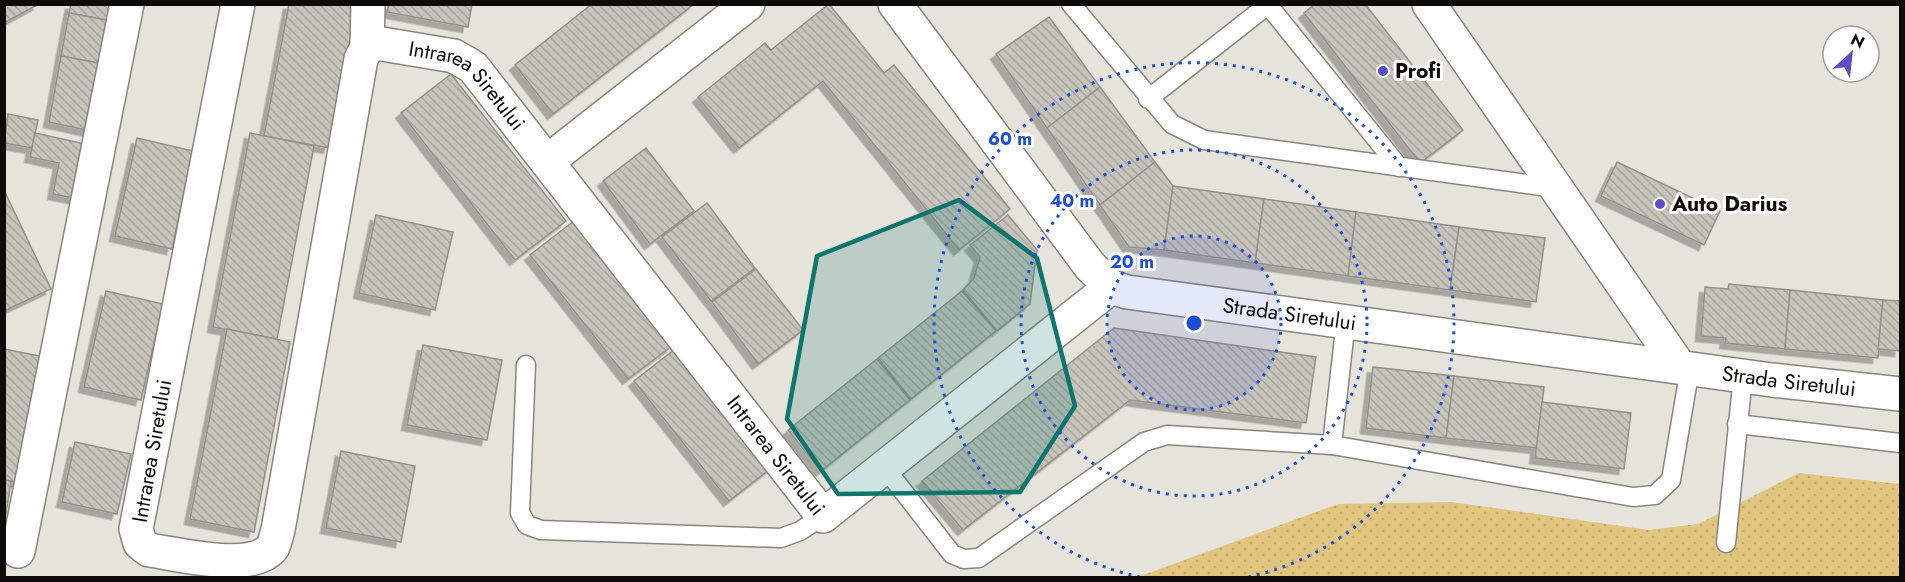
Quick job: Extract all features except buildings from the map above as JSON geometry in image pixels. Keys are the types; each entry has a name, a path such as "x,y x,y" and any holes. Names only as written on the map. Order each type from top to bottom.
{"street":[{"path":"18,551 127,4"},
{"name":"Intrarea Siretului","path":"238,4 136,529 140,543 149,550 240,562 256,558 272,547 278,530 361,59 367,47 368,4"},
{"path":"548,161 748,4"},
{"path":"895,4 1090,266 1111,287"},
{"path":"1429,4 1556,188 1684,367"},
{"name":"Intrarea Siretului","path":"367,47 386,42 464,61 473,67 823,516 1111,287"},
{"name":"Strada Siretului","path":"1111,287 1127,292 1346,320 1743,376 1900,394"}],"lane":[{"path":"1071,4 1148,99 1172,124 1204,140 1556,188"},
{"path":"1148,99 1269,5 1399,166"},
{"path":"1332,445 1346,320"},
{"path":"526,365 520,513 527,525 541,530 781,538 800,531 823,516"},
{"path":"885,468 952,554 971,558 979,558 1144,442 1167,435 1332,445 1633,497 1655,495 1671,480 1684,367"},
{"path":"1726,543 1743,376"},
{"path":"1737,424 1900,443"}],"highlighted area":[{"path":"959,200 1037,258 1075,406 1020,492 838,494 787,419 817,256"}],"shaded area":[{"path":"1799,473 1900,484 1900,577 1135,578 1338,504 1452,502 1649,530 1698,524"}],"place":[{"name":"Profi","path":"1383,71"},
{"name":"Auto Darius","path":"1660,204"}]}
